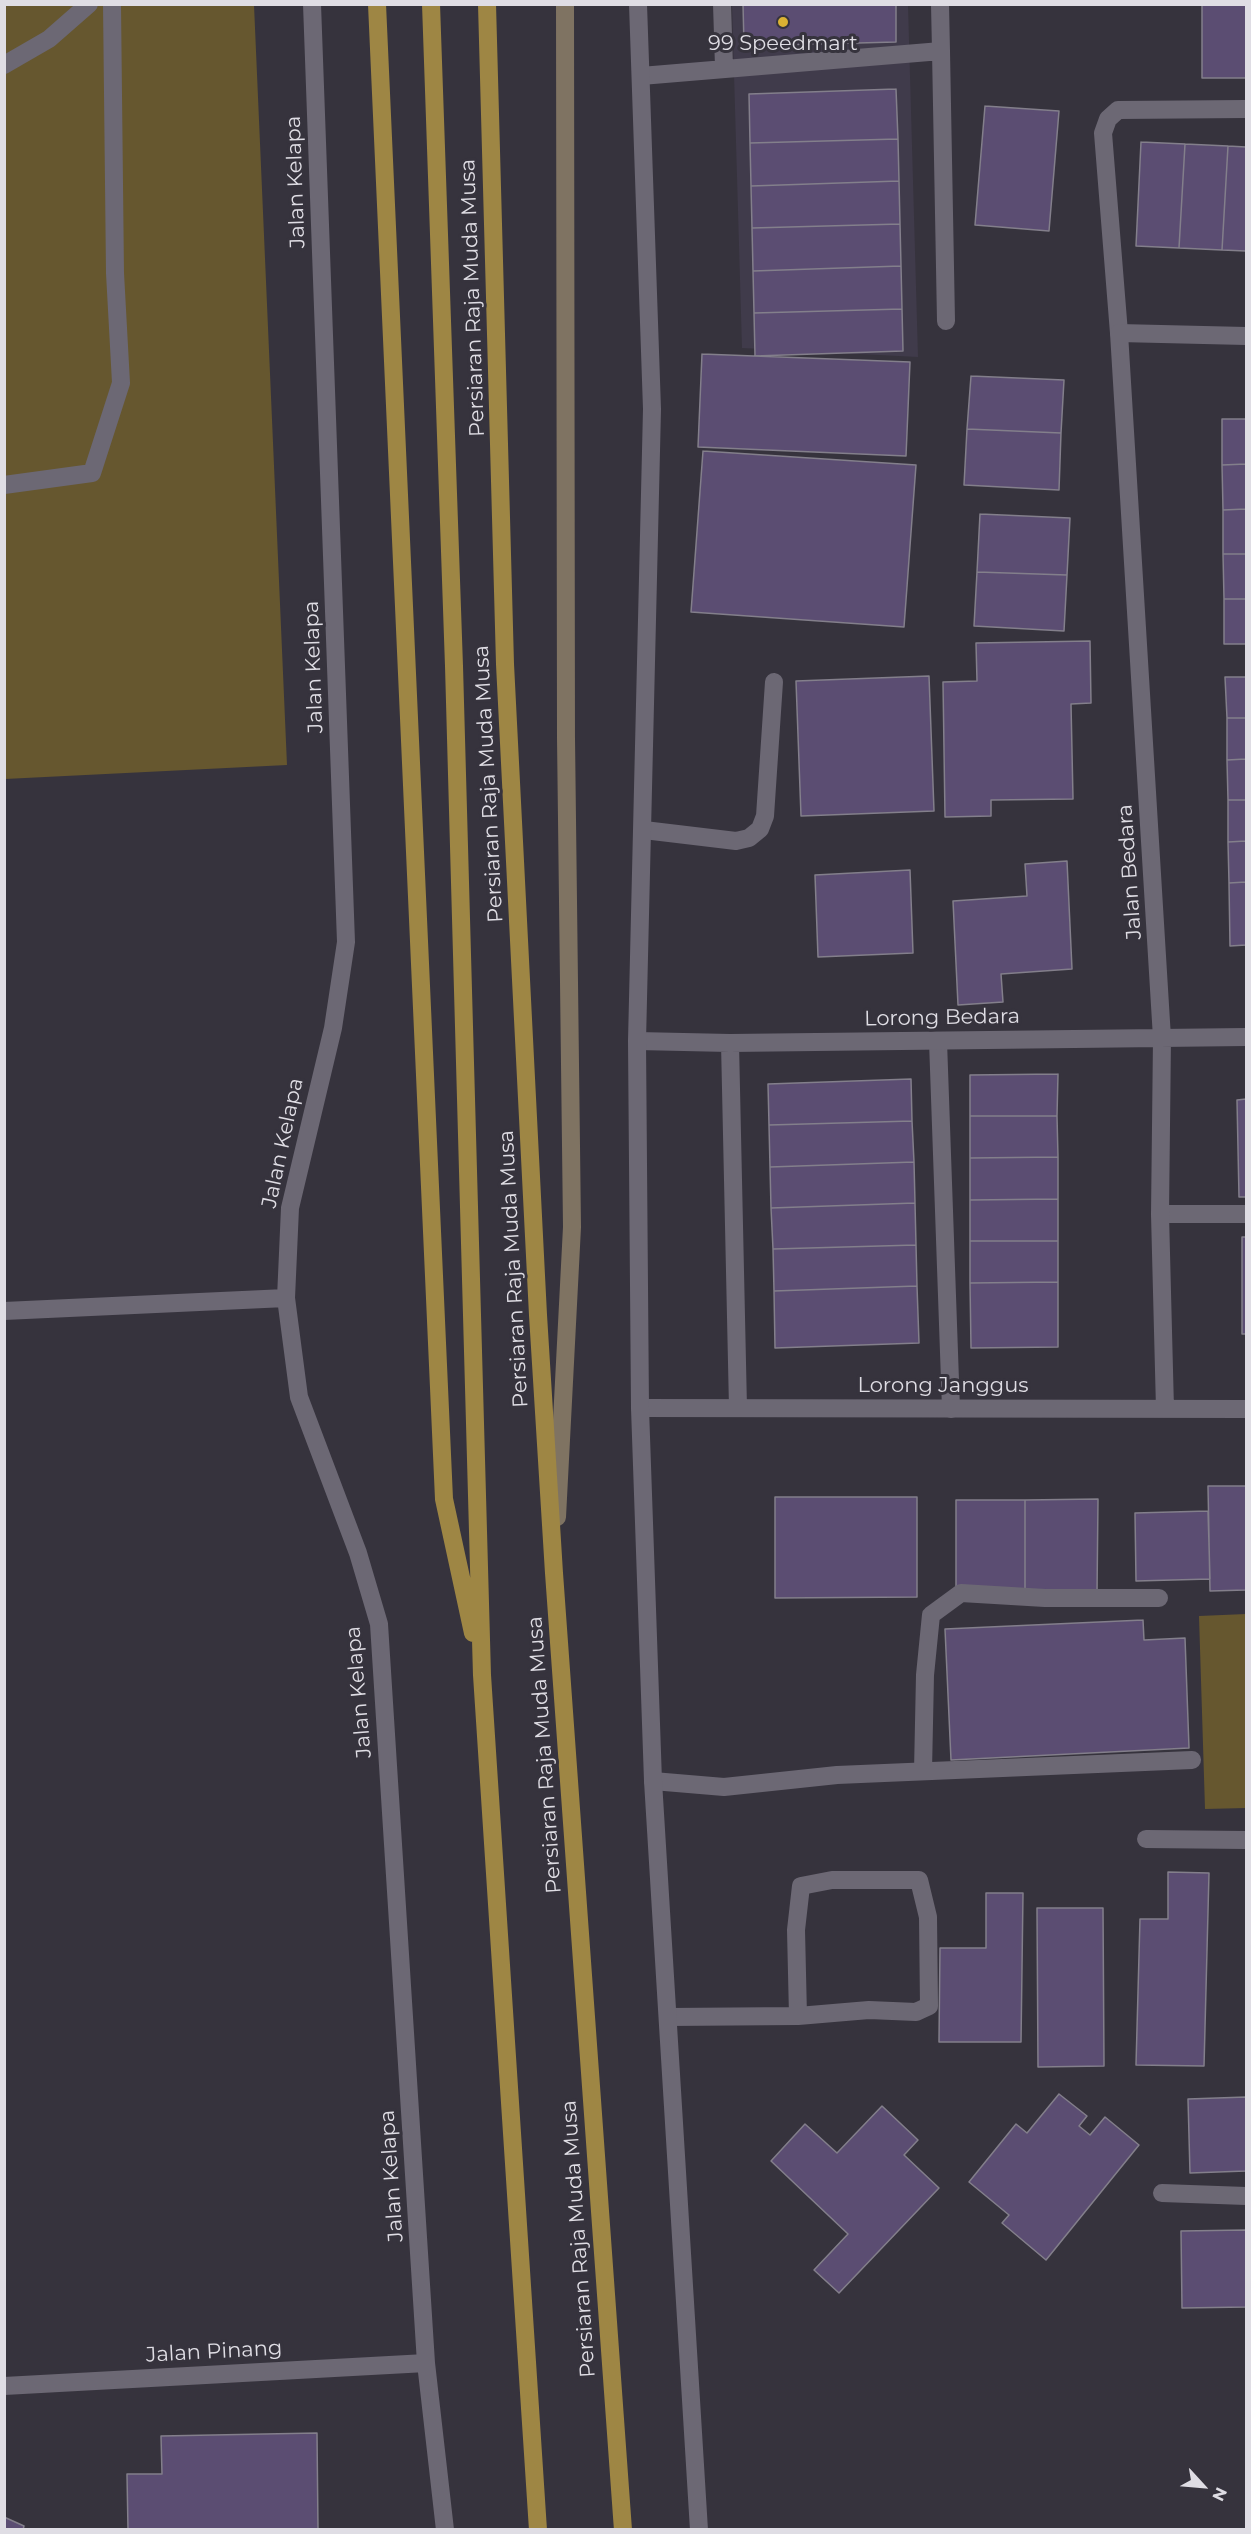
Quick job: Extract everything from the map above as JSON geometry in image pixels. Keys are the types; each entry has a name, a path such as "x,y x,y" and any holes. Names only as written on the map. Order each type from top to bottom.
{"highway":[{"path":"377,4 444,1498 482,1676"},
{"name":"Persiaran Raja Muda Musa","path":"431,4 454,666 482,1676 538,2529"},
{"name":"Persiaran Raja Muda Musa","path":"487,4 505,664 554,1573 623,2529"}],"main road":[{"path":"554,1573 572,1227 566,738 565,4"}],"street":[{"path":"4,65 49,39 89,4"},
{"path":"4,485 92,472 121,382 115,273 112,4"},
{"name":"Jalan Kelapa","path":"312,4 346,942 333,1028 290,1208 286,1298 299,1397 358,1553 379,1624 426,2363 446,2529"},
{"path":"638,4 652,409 644,830 637,1041 640,1408 653,1781 699,2529"},
{"path":"722,4 724,67"},
{"path":"940,4 946,321"},
{"path":"641,76 724,67 941,51"},
{"name":"Jalan Bedara","path":"1165,1408 1160,1214 1162,1038 1119,333 1103,133 1107,119 1118,110 1246,109"},
{"path":"1119,333 1246,336"},
{"path":"644,830 736,841 749,838 760,829 765,816 774,682"},
{"name":"Lorong Bedara","path":"637,1041 730,1043 1246,1038"},
{"path":"938,1041 951,1409"},
{"path":"730,1043 738,1408"},
{"path":"1160,1214 1246,1214"},
{"path":"4,1311 286,1298"},
{"name":"Lorong Janggus","path":"640,1408 1246,1409"},
{"path":"923,1771 925,1676 931,1614 961,1593 1045,1598 1159,1598"},
{"path":"653,1781 724,1787 837,1776 923,1771 1192,1760"},
{"path":"1146,1839 1246,1840"},
{"path":"668,2017 798,2016 869,2010 916,2012 929,2006 928,1917 919,1880 831,1880 801,1886 796,1930 798,2016"},
{"path":"1161,2193 1246,2196"},
{"name":"Jalan Pinang","path":"4,2386 426,2363"}],"shaded area":[{"path":"4,5 254,5 287,765 5,779"},
{"path":"732,5 908,5 918,357 742,348"},
{"path":"1246,1614 1246,1808 1205,1809 1199,1616"}],"building":[{"path":"743,4 896,4 896,42 744,46"},
{"path":"1202,4 1246,4 1246,78 1202,78"},
{"path":"896,89 898,139 750,143 749,94"},
{"path":"985,106 1059,111 1049,231 975,225"},
{"path":"898,139 899,181 751,186 750,143"},
{"path":"1141,142 1185,144 1179,248 1136,246"},
{"path":"1185,144 1228,146 1222,250 1179,248"},
{"path":"1228,146 1246,147 1246,251 1222,250"},
{"path":"899,181 900,224 752,228 751,186"},
{"path":"900,224 901,266 753,271 752,228"},
{"path":"901,266 902,309 754,313 753,271"},
{"path":"902,309 903,351 755,356 754,313"},
{"path":"702,354 910,362 906,456 698,447"},
{"path":"971,376 1064,380 1061,433 967,429"},
{"path":"1222,419 1246,419 1246,464 1222,465"},
{"path":"967,429 1061,433 1059,490 964,485"},
{"path":"703,451 916,465 904,627 691,612"},
{"path":"1246,464 1246,509 1223,510 1222,465"},
{"path":"1246,509 1246,554 1223,554 1223,510"},
{"path":"980,514 1070,518 1067,575 977,572"},
{"path":"1223,554 1246,554 1246,599 1224,599"},
{"path":"977,572 1067,575 1064,631 974,626"},
{"path":"1224,599 1246,599 1246,644 1224,644"},
{"path":"1090,641 1091,703 1071,704 1073,799 991,800 991,816 945,817 943,682 977,681 976,643"},
{"path":"929,676 934,811 801,816 796,681"},
{"path":"1225,677 1246,677 1246,718 1227,718"},
{"path":"1227,718 1246,718 1246,759 1227,760"},
{"path":"1246,759 1246,800 1228,800 1227,760"},
{"path":"1228,800 1246,800 1246,841 1228,842"},
{"path":"1246,841 1246,882 1229,883 1228,842"},
{"path":"1067,861 1072,969 1001,974 1003,1002 958,1005 953,901 1027,896 1025,864"},
{"path":"910,870 913,953 818,957 815,875"},
{"path":"1246,882 1246,945 1230,946 1229,883"},
{"path":"1058,1074 1057,1116 970,1116 970,1075"},
{"path":"911,1079 912,1121 769,1125 768,1084"},
{"path":"1246,1099 1246,1197 1239,1197 1237,1100"},
{"path":"970,1116 1057,1116 1058,1157 970,1158"},
{"path":"912,1121 914,1162 770,1167 769,1125"},
{"path":"1058,1157 1058,1199 970,1200 970,1158"},
{"path":"914,1162 915,1203 771,1208 770,1167"},
{"path":"1058,1199 1058,1241 970,1241 970,1200"},
{"path":"915,1203 916,1245 773,1249 771,1208"},
{"path":"1242,1237 1246,1237 1246,1334 1242,1334"},
{"path":"970,1241 1058,1241 1058,1282 970,1283"},
{"path":"916,1245 917,1286 774,1291 773,1249"},
{"path":"1058,1282 1058,1347 971,1348 970,1283"},
{"path":"917,1286 919,1343 775,1348 774,1291"},
{"path":"1208,1486 1246,1486 1246,1590 1210,1591"},
{"path":"775,1497 917,1497 917,1597 775,1598"},
{"path":"1098,1499 1097,1594 1025,1594 1025,1500"},
{"path":"956,1500 1025,1500 1025,1594 956,1594"},
{"path":"1208,1511 1210,1579 1136,1581 1135,1513"},
{"path":"1143,1620 1144,1640 1185,1638 1189,1748 951,1760 945,1629"},
{"path":"1168,1872 1209,1873 1204,2066 1136,2065 1140,1919 1168,1919"},
{"path":"986,1893 1023,1893 1021,2042 939,2042 940,1948 986,1948"},
{"path":"1037,1908 1103,1908 1104,2066 1038,2067"},
{"path":"1059,2094 1087,2116 1079,2126 1090,2135 1105,2117 1139,2145 1046,2260 1002,2223 1009,2215 969,2182 1016,2124 1027,2133"},
{"path":"1246,2097 1246,2171 1190,2173 1188,2099"},
{"path":"882,2106 918,2140 904,2155 939,2188 839,2293 814,2270 848,2234 771,2161 805,2124 837,2153"},
{"path":"1246,2230 1246,2307 1182,2308 1181,2231"},
{"path":"317,2433 318,2530 128,2530 127,2474 162,2474 161,2436"},
{"path":"4,2517 24,2526 23,2530 4,2530"}],"place":[{"name":"99 Speedmart","path":"783,22"}]}
